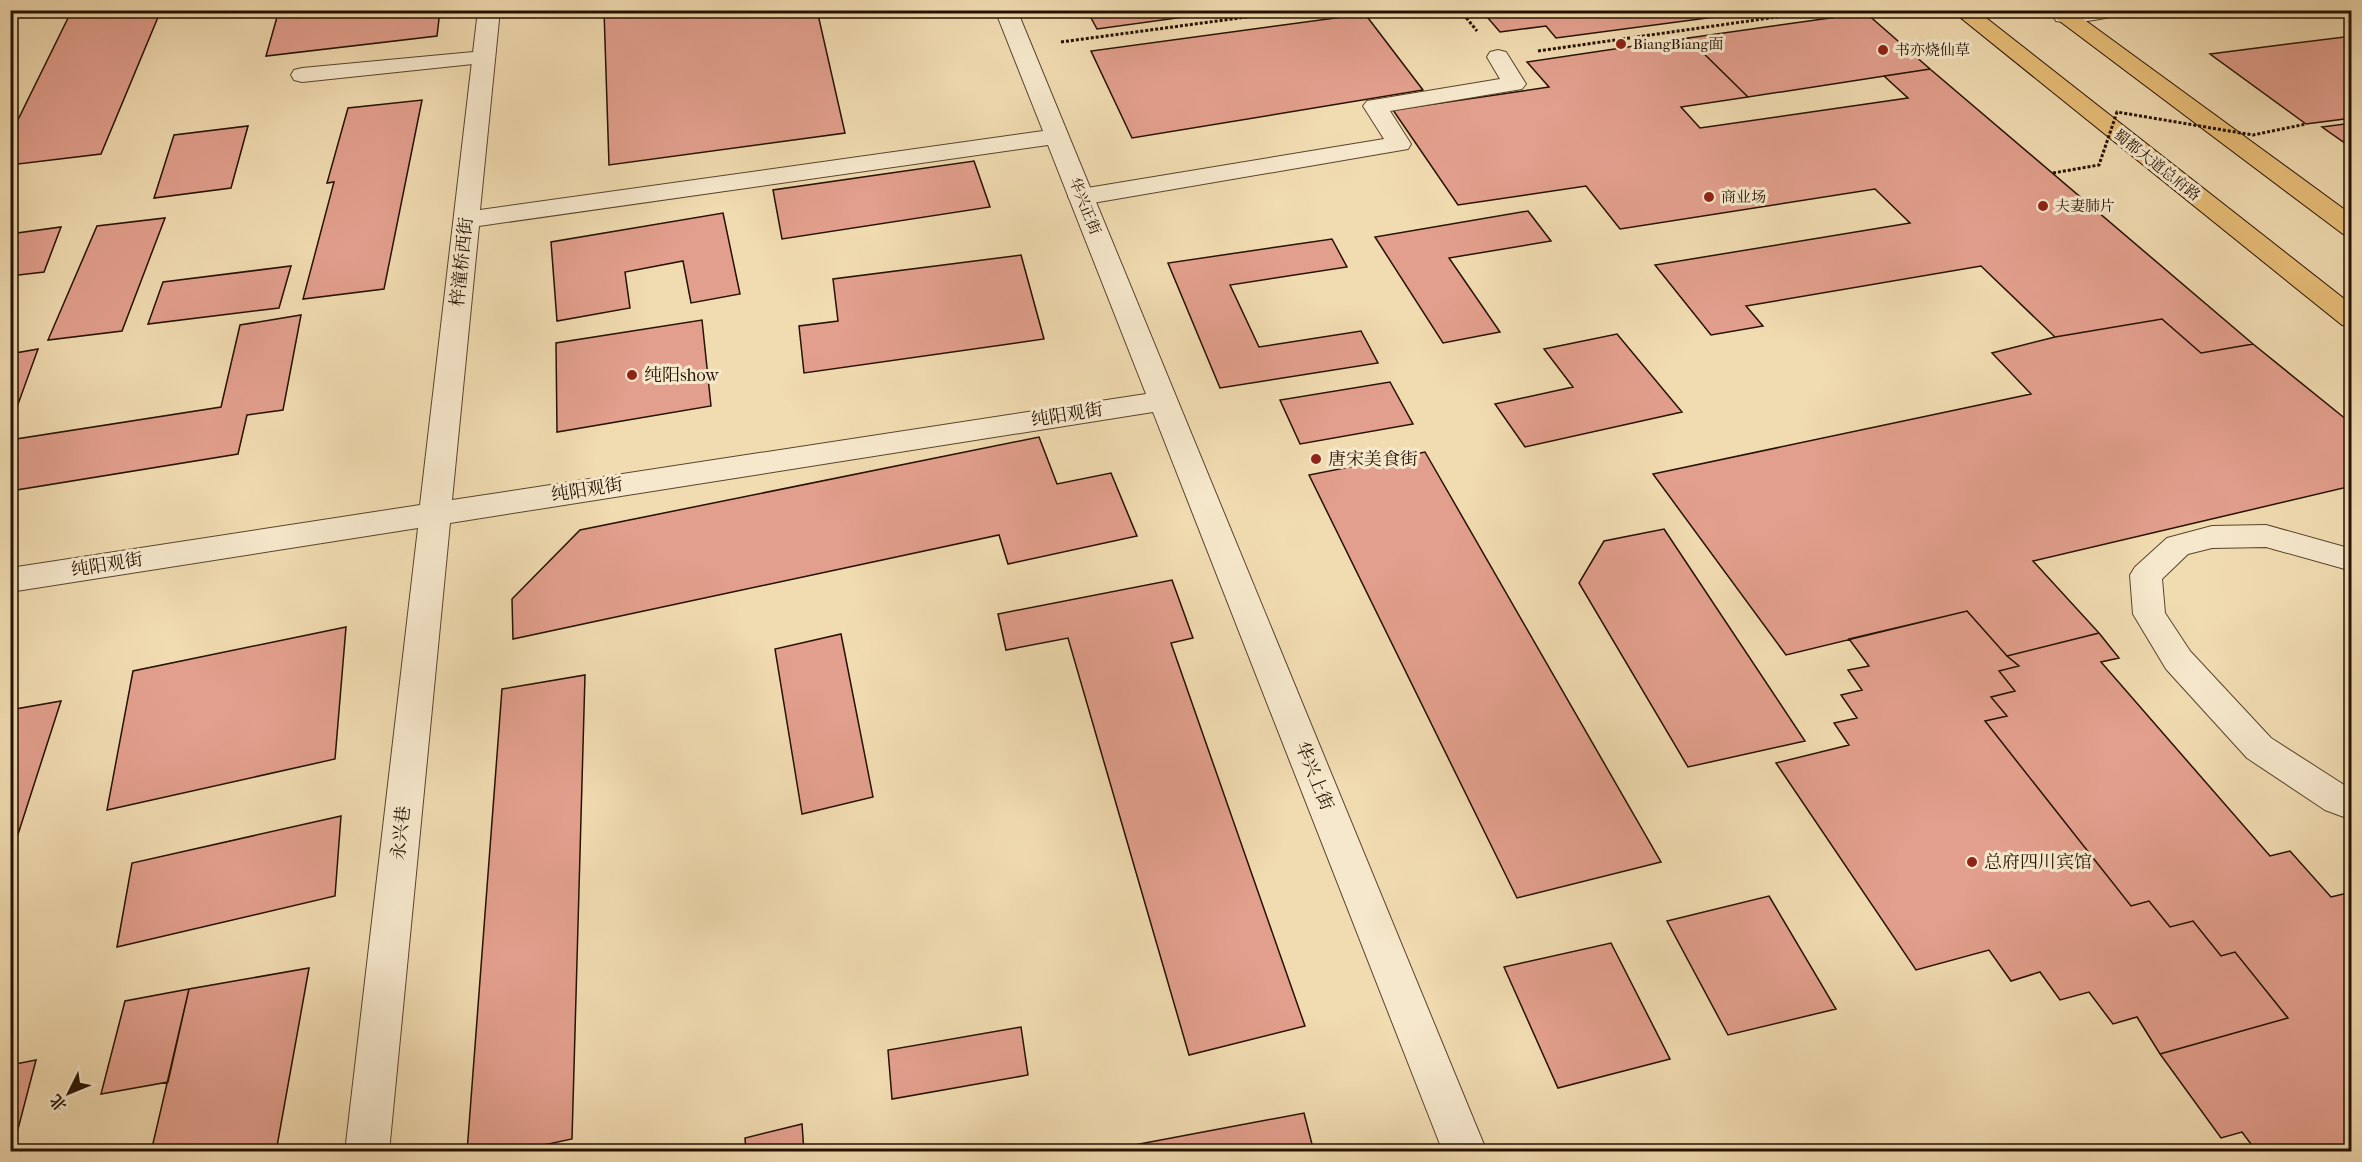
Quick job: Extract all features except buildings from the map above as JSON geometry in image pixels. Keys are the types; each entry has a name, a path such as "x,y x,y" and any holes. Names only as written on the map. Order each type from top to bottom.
{"main road":[{"name":"蜀都大道总府路","path":"1962,10 2352,319"},
{"path":"2060,13 2352,228"}],"street":[{"name":"梓潼桥西街","path":"435,514 489,10"},
{"name":"华兴正街","path":"1006,10 1163,400"},
{"path":"2060,13 2110,10"},
{"path":"1081,197 1399,144 1375,106 1514,84 1498,57"},
{"path":"467,220 1057,136"},
{"name":"纯阳观街","path":"10,580 1163,400"},
{"name":"华兴上街","path":"1163,400 1465,1152"},
{"name":"永兴巷","path":"367,1152 435,514"}],"lane":[{"path":"302,75 484,57"},
{"path":"2352,560 2266,536 2211,537 2178,546 2146,575 2149,614 2178,660 2259,748 2338,800 2352,805"}],"path":[{"path":"1021,48 1299,10"},
{"path":"1460,10 1498,57 1826,10"},
{"path":"2053,173 2099,165 2117,112 2253,135 2306,124"}],"place":[{"name":"BiangBiang面","path":"1621,44"},
{"name":"书亦烧仙草","path":"1883,50"},
{"name":"商业场","path":"1709,197"},
{"name":"夫妻肺片","path":"2043,206"},
{"name":"纯阳show","path":"632,375"},
{"name":"唐宋美食街","path":"1316,459"},
{"name":"总府四川宾馆","path":"1972,862"}]}
